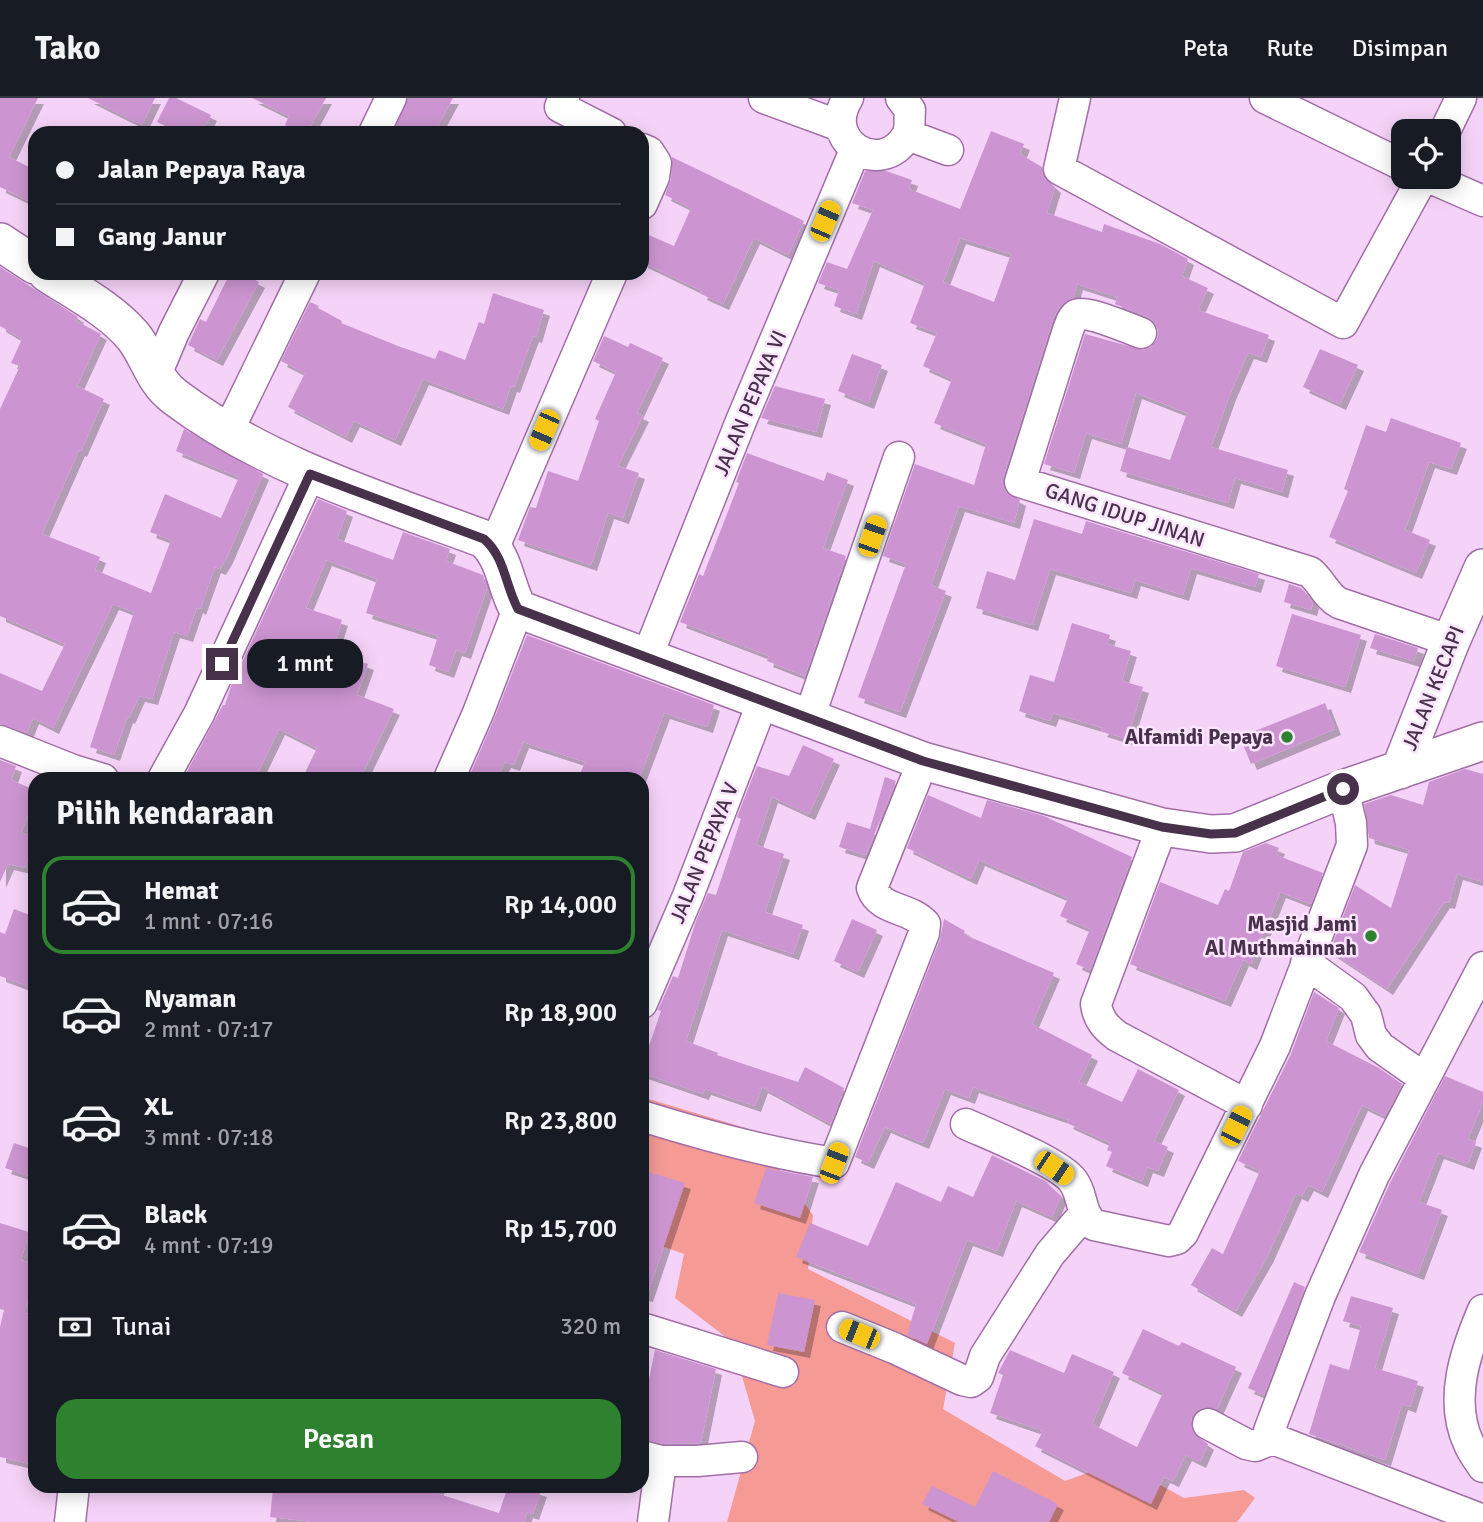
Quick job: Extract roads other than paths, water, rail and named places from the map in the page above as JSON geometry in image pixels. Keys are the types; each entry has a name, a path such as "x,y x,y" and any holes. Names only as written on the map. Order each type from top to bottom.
{"street":[{"path":"377,126 391,98"},
{"path":"764,98 848,138 875,156 894,150 908,135 910,110 901,98"},
{"name":"JALAN PEPAYA VI","path":"647,657 751,396 848,138 841,112 848,98"},
{"path":"1075,98 1059,169 1343,323 1418,189"},
{"path":"1265,98 1391,160"},
{"path":"1451,119 1461,98"},
{"path":"556,101 599,126"},
{"path":"908,135 948,150"},
{"path":"649,152 656,163 649,188"},
{"path":"1454,189 1483,201"},
{"path":"0,242 28,260"},
{"path":"57,280 118,321 144,352 155,377 164,388 228,431 310,474 484,539 494,547 501,561 509,592 518,609 923,761 1162,827 1211,834 1235,833 1343,789 1483,741"},
{"path":"155,377 200,280"},
{"path":"228,431 302,280"},
{"path":"494,547 609,280"},
{"name":"GANG IDUP JINAN","path":"1141,333 1094,316 1080,313 1076,315 1068,331 1020,482 1310,572 1318,579 1329,597 1339,603 1451,641"},
{"path":"809,718 899,457"},
{"path":"167,772 199,714 310,474"},
{"name":"JALAN KECAPI","path":"1400,770 1483,568"},
{"path":"452,772 518,609"},
{"name":"JALAN PEPAYA V","path":"649,987 688,896 763,701"},
{"path":"0,741 80,772"},
{"path":"649,1118 713,1138 834,1163 924,933 925,924 918,916 881,902 875,897 872,888 923,761"},
{"path":"966,1124 1037,1156 1072,1180 1086,1218 1094,1225 1169,1241 1177,1239 1183,1233 1275,1046 1352,845 1351,822 1343,789"},
{"path":"1162,827 1096,1004 1097,1012 1104,1026 1126,1041 1247,1105"},
{"path":"1307,963 1353,997 1366,1015 1376,1043 1424,1078"},
{"path":"1483,967 1374,1175 1320,1296 1269,1431 1273,1439 1483,1521"},
{"path":"842,1327 971,1382 978,1377 985,1356 1050,1254 1085,1213"},
{"path":"1483,1310 1468,1346 1460,1395 1461,1419 1468,1443 1483,1467"},
{"path":"649,1330 783,1372"},
{"path":"1208,1424 1246,1444 1255,1446 1273,1439"},
{"path":"653,1522 652,1458 697,1461 742,1457"},
{"path":"70,1522 73,1493"}],"place":[{"name":"Alfamidi Pepaya","path":"1287,737"},
{"name":"Masjid Jami Al Muthmainnah","path":"1371,936"}]}
